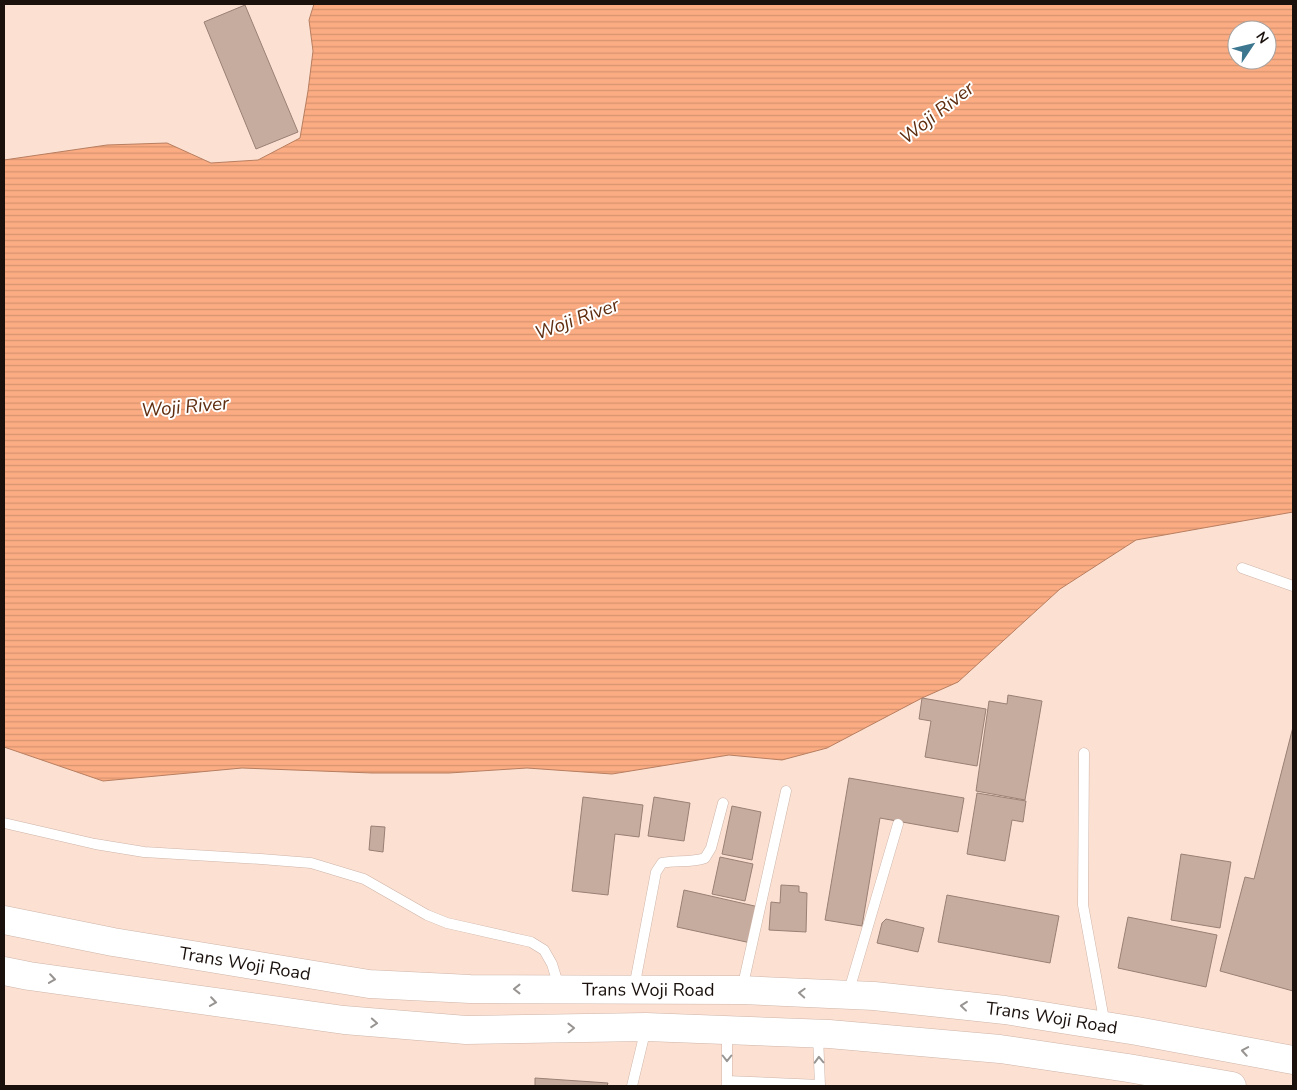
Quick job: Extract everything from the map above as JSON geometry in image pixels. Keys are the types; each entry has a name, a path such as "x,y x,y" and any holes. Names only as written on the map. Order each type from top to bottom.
{"main road":[{"name":"Trans Woji Road","path":"4,920 113,942 369,984 470,989 742,990 874,996 1005,1010 1293,1060"},
{"path":"4,971 344,1020 466,1030 646,1027 818,1033 1000,1049 1232,1086"}],"lane":[{"path":"1242,568 1293,586"},
{"path":"1084,753 1083,905 1105,1026"},
{"path":"742,990 786,791"},
{"path":"634,989 656,872 662,863 697,861 705,858 711,848 724,803"},
{"path":"4,823 95,844 144,852 312,863 364,879 427,914 447,922 531,942 544,950 552,964 559,989"},
{"path":"848,995 898,824"},
{"path":"632,1086 646,1027"},
{"path":"727,1030 727,1084 820,1085 818,1033"}],"water":[{"name":"Woji River","path":"314,4 1293,4 1293,512 1136,540 1060,589 958,682 922,698 827,748 782,760 729,755 612,774 527,768 449,773 372,773 242,768 103,781 4,747 4,160 107,145 167,143 211,163 258,160 300,138 313,51 309,20"}],"building":[{"path":"245,5 298,132 256,149 204,22"},
{"path":"1008,695 1042,701 1025,800 976,791 989,701 1007,704"},
{"path":"922,698 986,709 977,766 925,757 931,721 919,719"},
{"path":"1293,727 1293,991 1220,971 1245,877 1254,879"},
{"path":"849,778 964,798 958,832 880,818 862,926 825,920"},
{"path":"977,793 1026,801 1023,822 1012,820 1005,861 967,854"},
{"path":"583,797 643,805 639,837 615,834 608,895 572,891"},
{"path":"654,797 690,803 684,841 648,836"},
{"path":"732,806 761,812 752,860 722,854"},
{"path":"371,826 385,827 383,852 369,850"},
{"path":"1181,854 1231,862 1220,928 1171,920"},
{"path":"720,857 753,864 745,901 712,894"},
{"path":"781,885 799,886 799,892 807,893 806,932 769,930 771,902 780,903"},
{"path":"684,890 759,907 751,943 677,927"},
{"path":"947,895 1059,916 1050,963 938,942"},
{"path":"1128,917 1217,935 1206,987 1118,968"},
{"path":"886,919 924,928 918,952 877,943 882,923"},
{"path":"535,1078 608,1083 607,1086 535,1086"}]}
